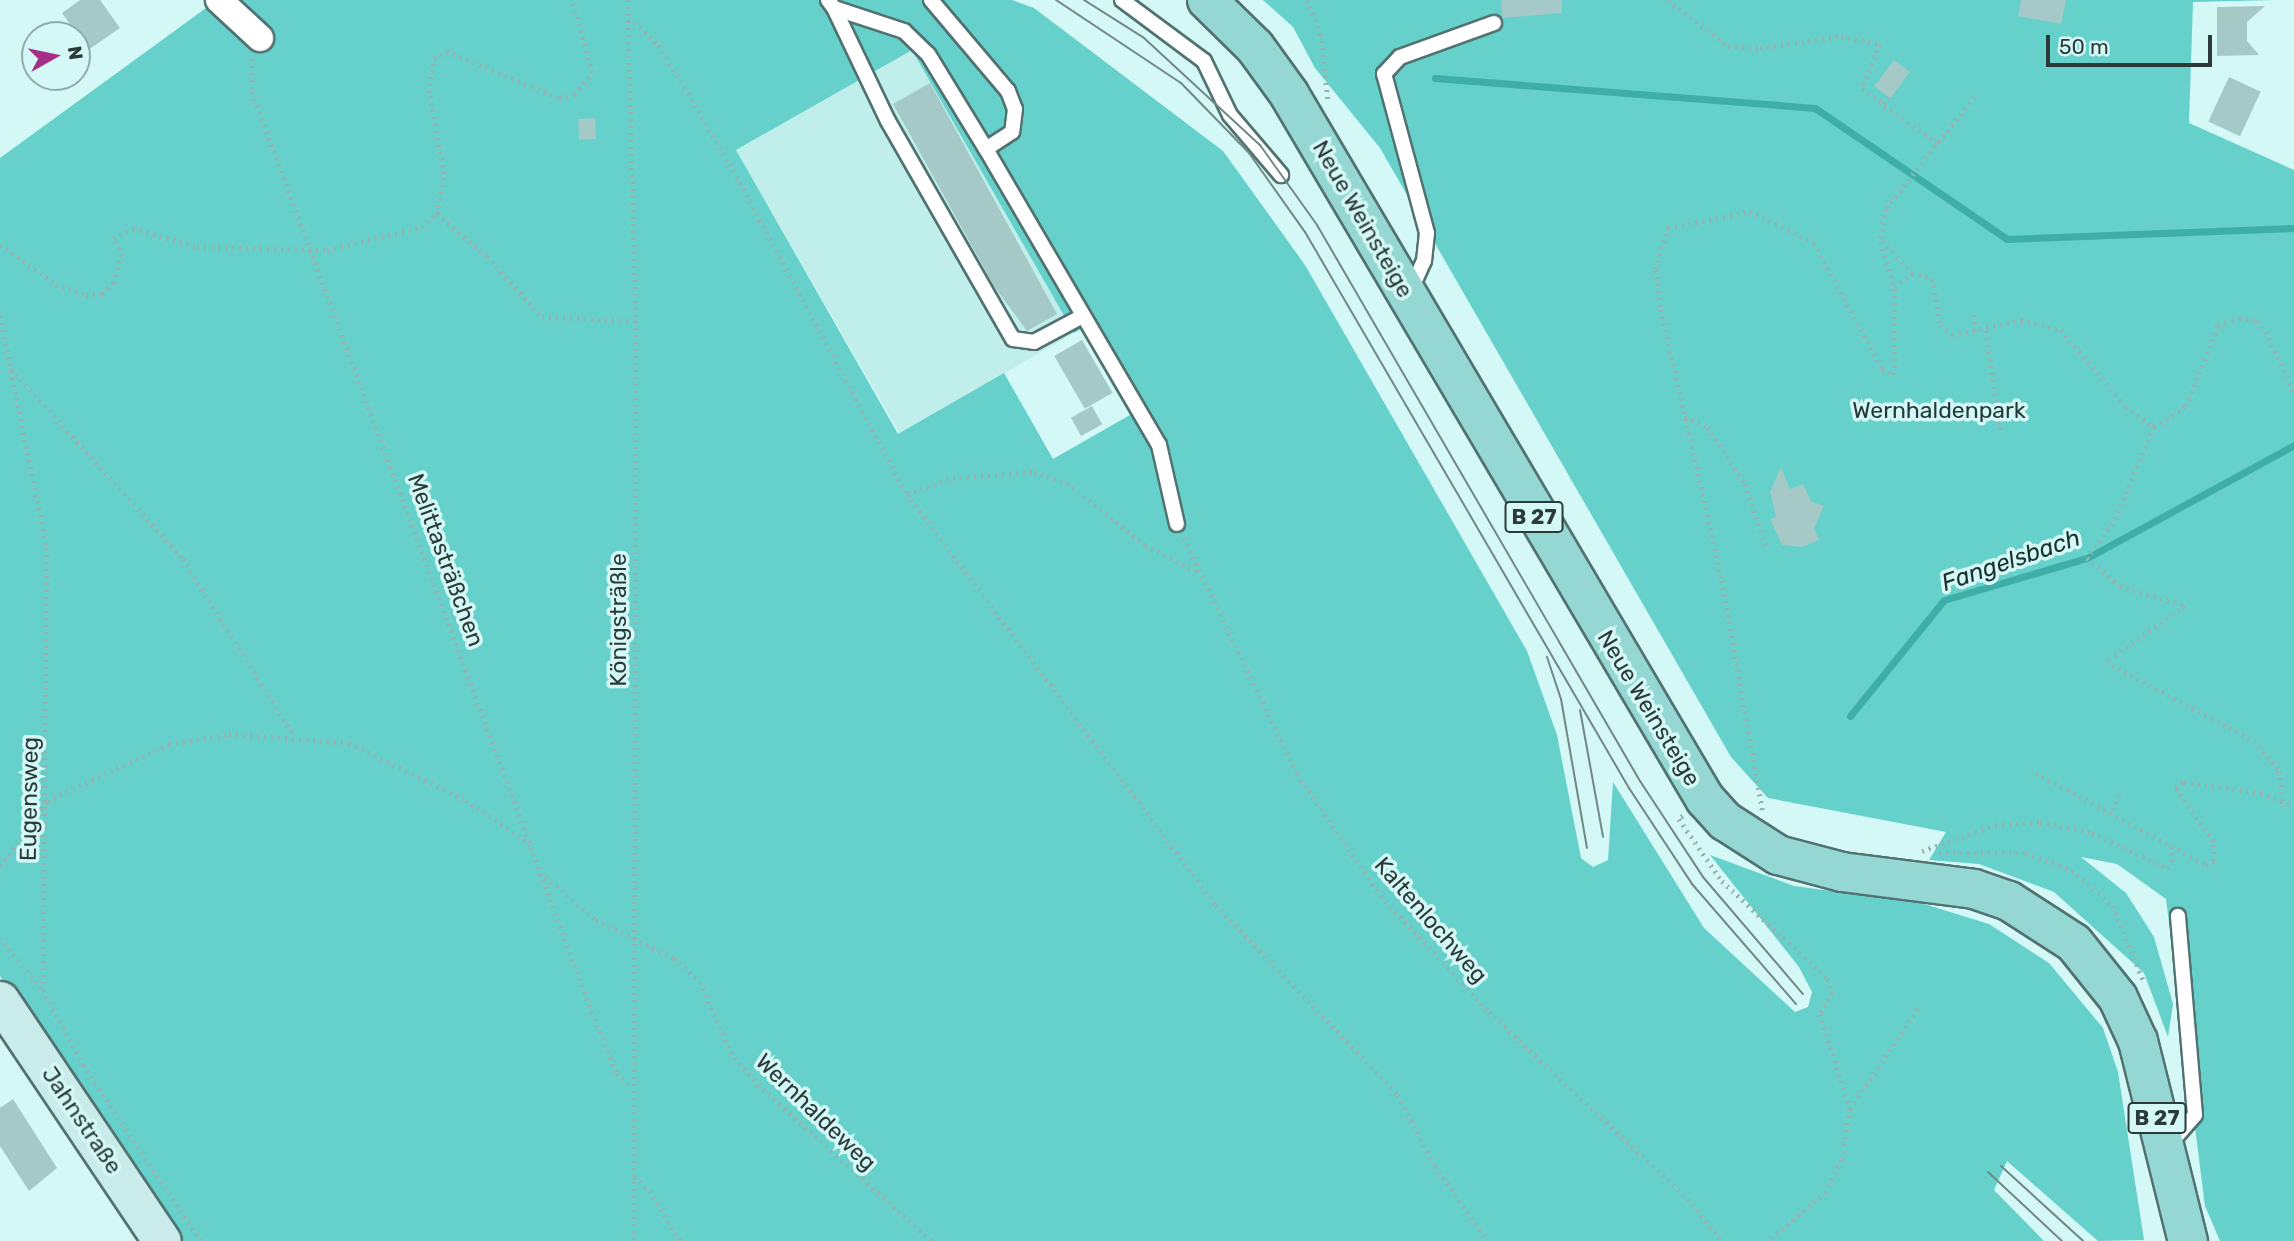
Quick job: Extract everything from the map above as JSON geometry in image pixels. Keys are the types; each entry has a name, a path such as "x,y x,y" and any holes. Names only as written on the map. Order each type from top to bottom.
{"main road":[{"name":"Neue Weinsteige","path":"1207,0 1255,47 1289,94 1681,762 1718,813 1751,841 1810,866 1974,889 2052,927 2118,998 2152,1088 2163,1152 2188,1241"},
{"name":"Jahnstraße","path":"2,1008 162,1241"}],"street":[{"path":"219,0 260,38"}],"lane":[{"path":"931,0 1008,90 1015,109 1012,132 986,149"},
{"path":"1122,0 1204,61 1230,115 1281,175"},
{"path":"831,4 904,31 928,54 1160,445 1177,524"},
{"path":"831,4 888,121 1013,339 1034,342 1083,316"},
{"path":"1408,296 1424,261 1427,233 1384,74 1400,57 1494,23"},
{"path":"2163,1152 2194,1115 2178,916"}],"path":[{"path":"0,245 57,285 86,295 102,294 113,283 122,256 113,238 134,228 197,247 311,248 380,240 422,227 437,214 444,174 429,93 434,59 447,51 559,98 575,95 592,74 572,0"},
{"name":"Königsträßle","path":"628,0 636,321 635,944 632,1088 634,1241"},
{"path":"1307,0 1321,34 1329,103"},
{"path":"1668,0 1728,46 1760,48 1841,36 1880,44 1862,89 1938,145"},
{"path":"629,18 659,45 730,164 906,494 1216,905 1398,1096 1435,1166 1487,1241"},
{"name":"Melittasträßchen","path":"260,38 249,67 251,92 617,1073 632,1088"},
{"path":"1751,841 1764,806 1654,269 1668,229 1750,211 1814,243 1882,369 1894,375 1894,287 1880,238 1886,208 1975,96"},
{"path":"1884,104 1887,97"},
{"path":"437,214 487,256 542,317 636,321"},
{"path":"1880,238 1912,274 1933,279 1940,324 1952,335 1986,331 2021,320 2061,330 2126,407 2154,427"},
{"path":"1894,287 1912,274"},
{"path":"1974,315 1976,333"},
{"name":"Eugensweg","path":"0,316 47,548 47,801 43,990 83,1065 201,1241"},
{"path":"2284,807 2279,771 2254,741 2106,662 2185,606 2120,586 2087,558 2125,500 2154,427 2186,406 2218,325 2239,318 2257,321 2266,332 2294,393"},
{"path":"1986,331 2001,434"},
{"path":"11,368 183,559 294,736"},
{"path":"1685,417 1708,427 1745,484 1767,548"},
{"path":"906,494 953,478 1034,472 1067,483 1145,545 1200,573"},
{"name":"Kaltenlochweg","path":"1177,524 1297,774 1381,896 1489,1012 1688,1199 1721,1241"},
{"path":"0,866 47,801 169,744 229,734 294,736 349,743 406,767 531,844"},
{"path":"2036,773 2113,810 2169,849 2206,865 2214,862 2202,819 2175,787 2184,782 2261,793 2284,807 2294,806"},
{"path":"2113,810 2120,794"},
{"path":"1917,854 1995,825 2040,822 2092,833 2167,868 2174,862 2169,849"},
{"name":"Wernhaldeweg","path":"544,877 635,944 674,958 700,982 731,1052 758,1085 932,1241"},
{"path":"1722,881 1828,979 1833,993 1820,1014 1850,1109"},
{"path":"0,938 43,990"},
{"path":"1769,1241 1826,1192 1842,1160 1850,1109 1918,1008"},
{"path":"633,1177 650,1191 680,1241"}],"shaded area":[{"path":"912,49 1076,332 900,434 736,150"}],"green space":[{"path":"217,0 1012,0 1034,8 1223,151 1305,265 1527,651 1557,735 1581,858 1593,867 1608,860 1613,782 1704,928 1795,1012 1808,1007 1812,992 1799,967 1710,855 1794,886 1921,903 1989,924 2049,963 2103,1028 2118,1072 2144,1240 2098,1241 2007,1161 1994,1190 2044,1241 175,1241 0,976 0,158","holes":["912,50 1074,333 1081,329 1130,415 1053,459 1004,373 898,434 736,150"]},
{"name":"Wernhaldenpark","path":"1263,0 2275,0 2193,2 2189,123 2294,170 2294,1241 2220,1241 2205,1206 2166,899 2117,864 2081,857 2126,893 2154,937 2173,1004 2168,1037 2144,973 2054,892 1979,864 1929,860 1946,832 1768,798 1731,757 1380,148 1315,68 1293,27"}],"building":[{"path":"80,0 100,0 120,28 91,48 91,21 68,21 62,13"},
{"path":"1501,0 1562,0 1562,13 1502,18"},
{"path":"2021,0 2066,0 2061,24 2018,16"},
{"path":"2265,6 2247,22 2247,41 2259,55 2217,56 2217,7"},
{"path":"1894,60 1910,72 1890,98 1874,86"},
{"path":"2229,77 2261,92 2240,136 2208,121"},
{"path":"930,83 1057,314 1027,331 994,286 893,104"},
{"path":"595,118 596,139 579,140 578,119"},
{"path":"1082,340 1112,393 1085,409 1054,356"},
{"path":"1092,406 1102,424 1081,436 1071,418"},
{"path":"1781,467 1790,489 1803,484 1811,501 1824,506 1814,528 1819,540 1802,547 1782,545 1770,519 1776,517 1770,492"},
{"path":"13,1099 57,1168 29,1191 0,1146 0,1108"}],"waterway":[{"path":"1435,78 1815,108 2007,239 2294,228"},
{"name":"Fangelsbach","path":"1850,716 1944,600 2087,558 2294,445"}],"tram line":[{"path":"1056,0 1181,83 1249,153 1305,232 1629,788 1692,884 1796,1004"},
{"path":"1084,0 1144,38 1260,145 1317,225 1640,781 1703,877 1803,994"},
{"path":"1547,657 1561,699 1587,848"},
{"path":"1580,710 1603,837"},
{"path":"2001,1166 2083,1241"},
{"path":"1988,1172 2062,1241"}]}
